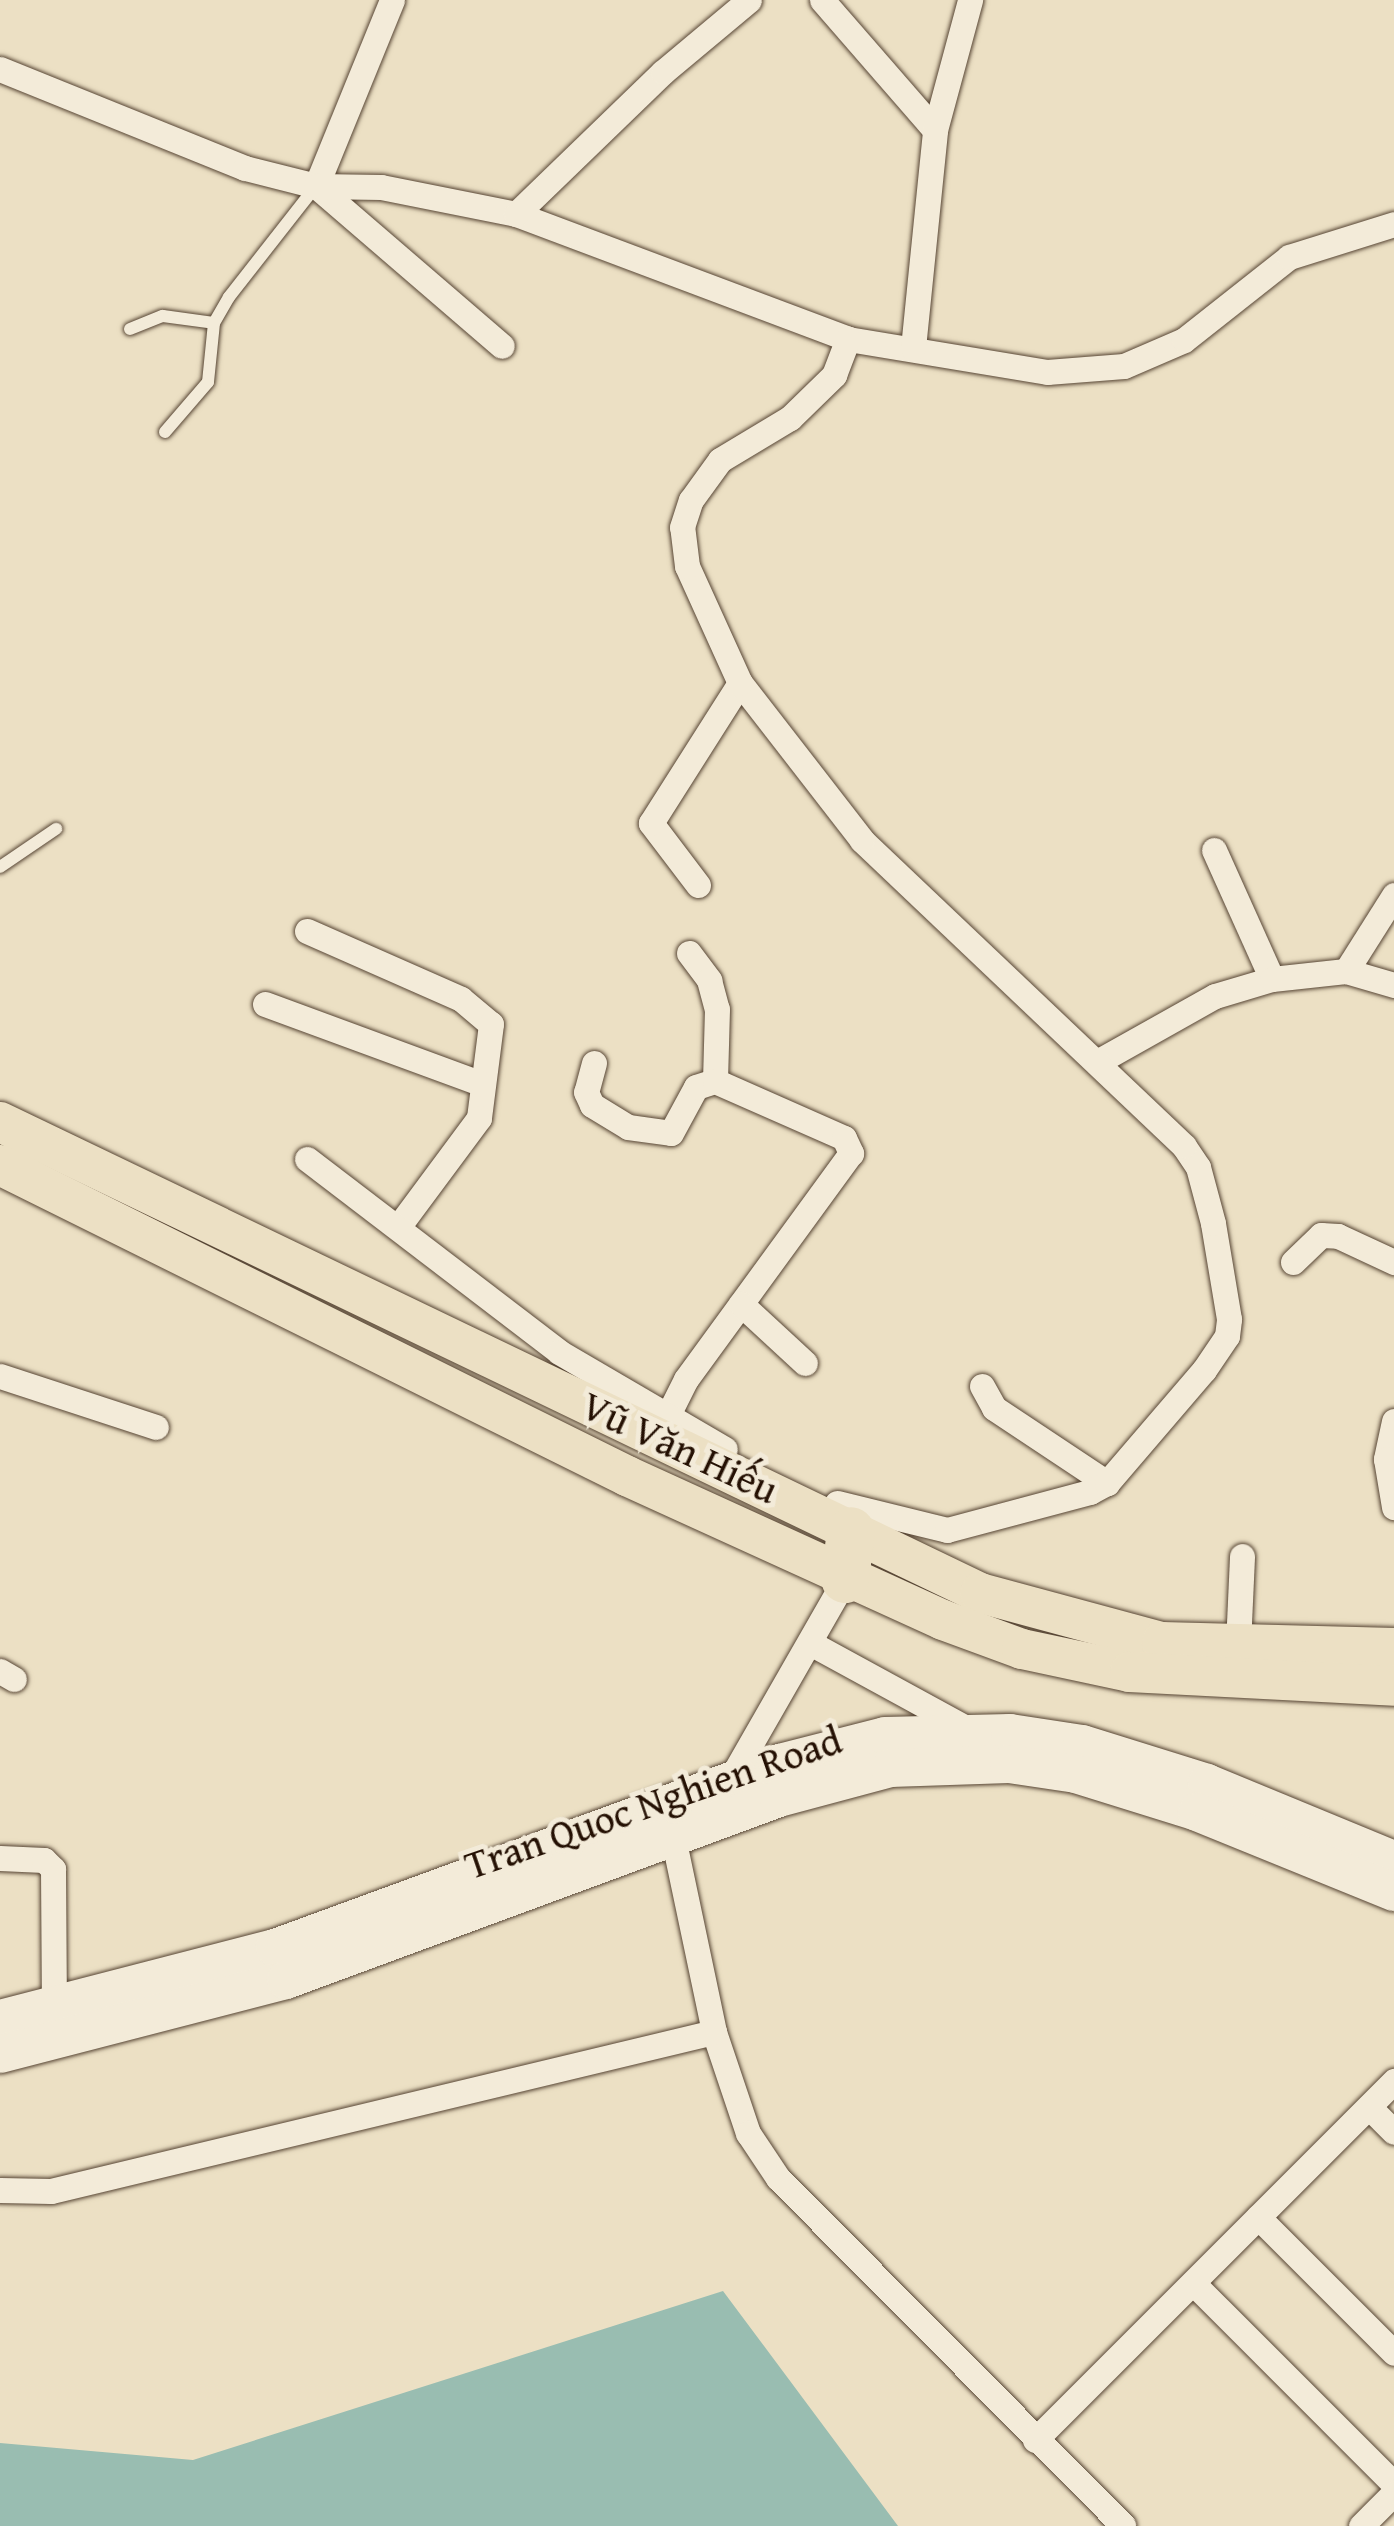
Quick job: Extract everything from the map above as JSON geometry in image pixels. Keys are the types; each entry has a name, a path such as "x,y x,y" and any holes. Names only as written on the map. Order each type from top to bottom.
{"highway":[{"path":"845,1579 851,1531"}],"main road":[{"name":"Vũ Văn Hiếu","path":"0,1122 356,1297 740,1466 851,1531 980,1593 1065,1620 1162,1642 1394,1648"},
{"name":"Vũ Văn Hiếu","path":"0,1165 845,1579 958,1626 1077,1663 1196,1678 1394,1686"},
{"name":"Tran Quoc Nghien Road","path":"0,2054 56,2023 293,1942 730,1780 885,1736 973,1732 1082,1744 1146,1761 1394,1860"},
{"name":"Tran Quoc Nghien Road","path":"0,2019 56,2023 339,1962 673,1837 890,1768 1009,1764 1140,1792 1394,1892"}],"street":[{"path":"316,186 392,0"},
{"path":"516,214 663,72 750,0"},
{"path":"822,0 935,130"},
{"path":"913,348 935,130 970,0"},
{"path":"0,70 176,146 316,186 381,187 516,214 848,339 1047,372 1124,366 1184,340 1289,258 1394,224"},
{"path":"316,186 502,346"},
{"path":"306,1159 559,1352 740,1466 855,1510 947,1530 1108,1484 1219,1352 1229,1319 1198,1167 1099,1061 862,840 740,683 687,566 682,528 692,500 720,460 790,418 834,375 848,339"},
{"path":"698,886 651,823 740,683"},
{"path":"1214,850 1272,978"},
{"path":"1346,971 1394,894"},
{"path":"307,931 479,1008 491,1024 479,1118 398,1227"},
{"path":"689,954 709,980 718,1009 714,1081"},
{"path":"1099,1061 1215,996 1272,978 1346,971 1394,986"},
{"path":"265,1004 483,1084"},
{"path":"594,1063 586,1092 592,1105 628,1126 658,1134 680,1122 696,1087 714,1081 844,1138 851,1153 686,1379 666,1418"},
{"path":"1293,1262 1321,1236 1338,1236 1394,1262"},
{"path":"741,1304 804,1363"},
{"path":"0,1376 156,1427"},
{"path":"982,1386 994,1408 1108,1484"},
{"path":"1394,1421 1386,1459 1394,1507"},
{"path":"1238,1645 1242,1556"},
{"path":"730,1780 812,1644 845,1579"},
{"path":"812,1644 973,1732"},
{"path":"673,1837 714,2032 748,2133 778,2178 1123,2526"},
{"path":"0,1858 44,1860 53,1869 56,2023"},
{"path":"0,2190 51,2191 714,2032"},
{"path":"1035,2440 1394,2081"},
{"path":"1369,2106 1394,2132"},
{"path":"1258,2218 1394,2353"},
{"path":"1192,2282 1394,2484"},
{"path":"1361,2526 1394,2493"}],"lane":[{"path":"165,432 208,382 214,323 316,186"},
{"path":"130,330 163,316 214,323"},
{"path":"2,862 56,830"}],"water":[{"path":"723,2291 898,2526 0,2526 0,2443 193,2460"}]}
